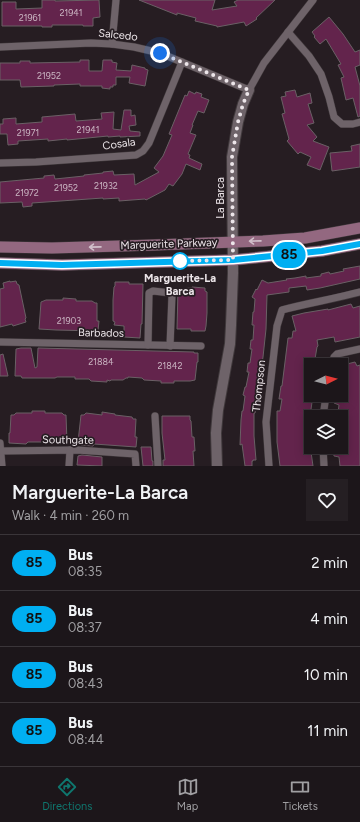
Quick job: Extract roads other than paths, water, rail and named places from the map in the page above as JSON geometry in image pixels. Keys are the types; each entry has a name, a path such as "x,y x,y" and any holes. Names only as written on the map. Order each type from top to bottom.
{"main road":[{"name":"Marguerite Parkway","path":"0,248 52,248 263,241 305,238 360,228"},
{"name":"Marguerite Parkway","path":"0,264 62,265 233,260 307,253 360,244"}],"street":[{"path":"112,44 116,0"},
{"name":"La Barca","path":"217,466 216,433 218,410 230,344 233,260 232,157 238,122 249,90 264,63 313,0"},
{"path":"288,32 309,56 321,74 334,117 342,124 353,124 360,122"},
{"name":"Salcedo","path":"0,47 91,43 134,47 160,53 249,90"},
{"name":"Cosala","path":"0,163 136,155 143,151 149,143 182,62"},
{"path":"148,345 149,293 153,291 170,293 172,295 170,346"},
{"name":"Thompson","path":"269,466 266,422 278,326 282,310 360,292"},
{"name":"Barbados","path":"0,342 201,346"},
{"path":"334,358 337,354 360,349"},
{"path":"155,416 158,466"},
{"path":"0,443 2,466"},
{"path":"69,466 70,450"},
{"name":"Southgate","path":"1,451 70,450 135,454 136,466"},
{"path":"323,454 324,466"}],"place":[{"name":"Marguerite-La Barca","path":"180,261"}]}
